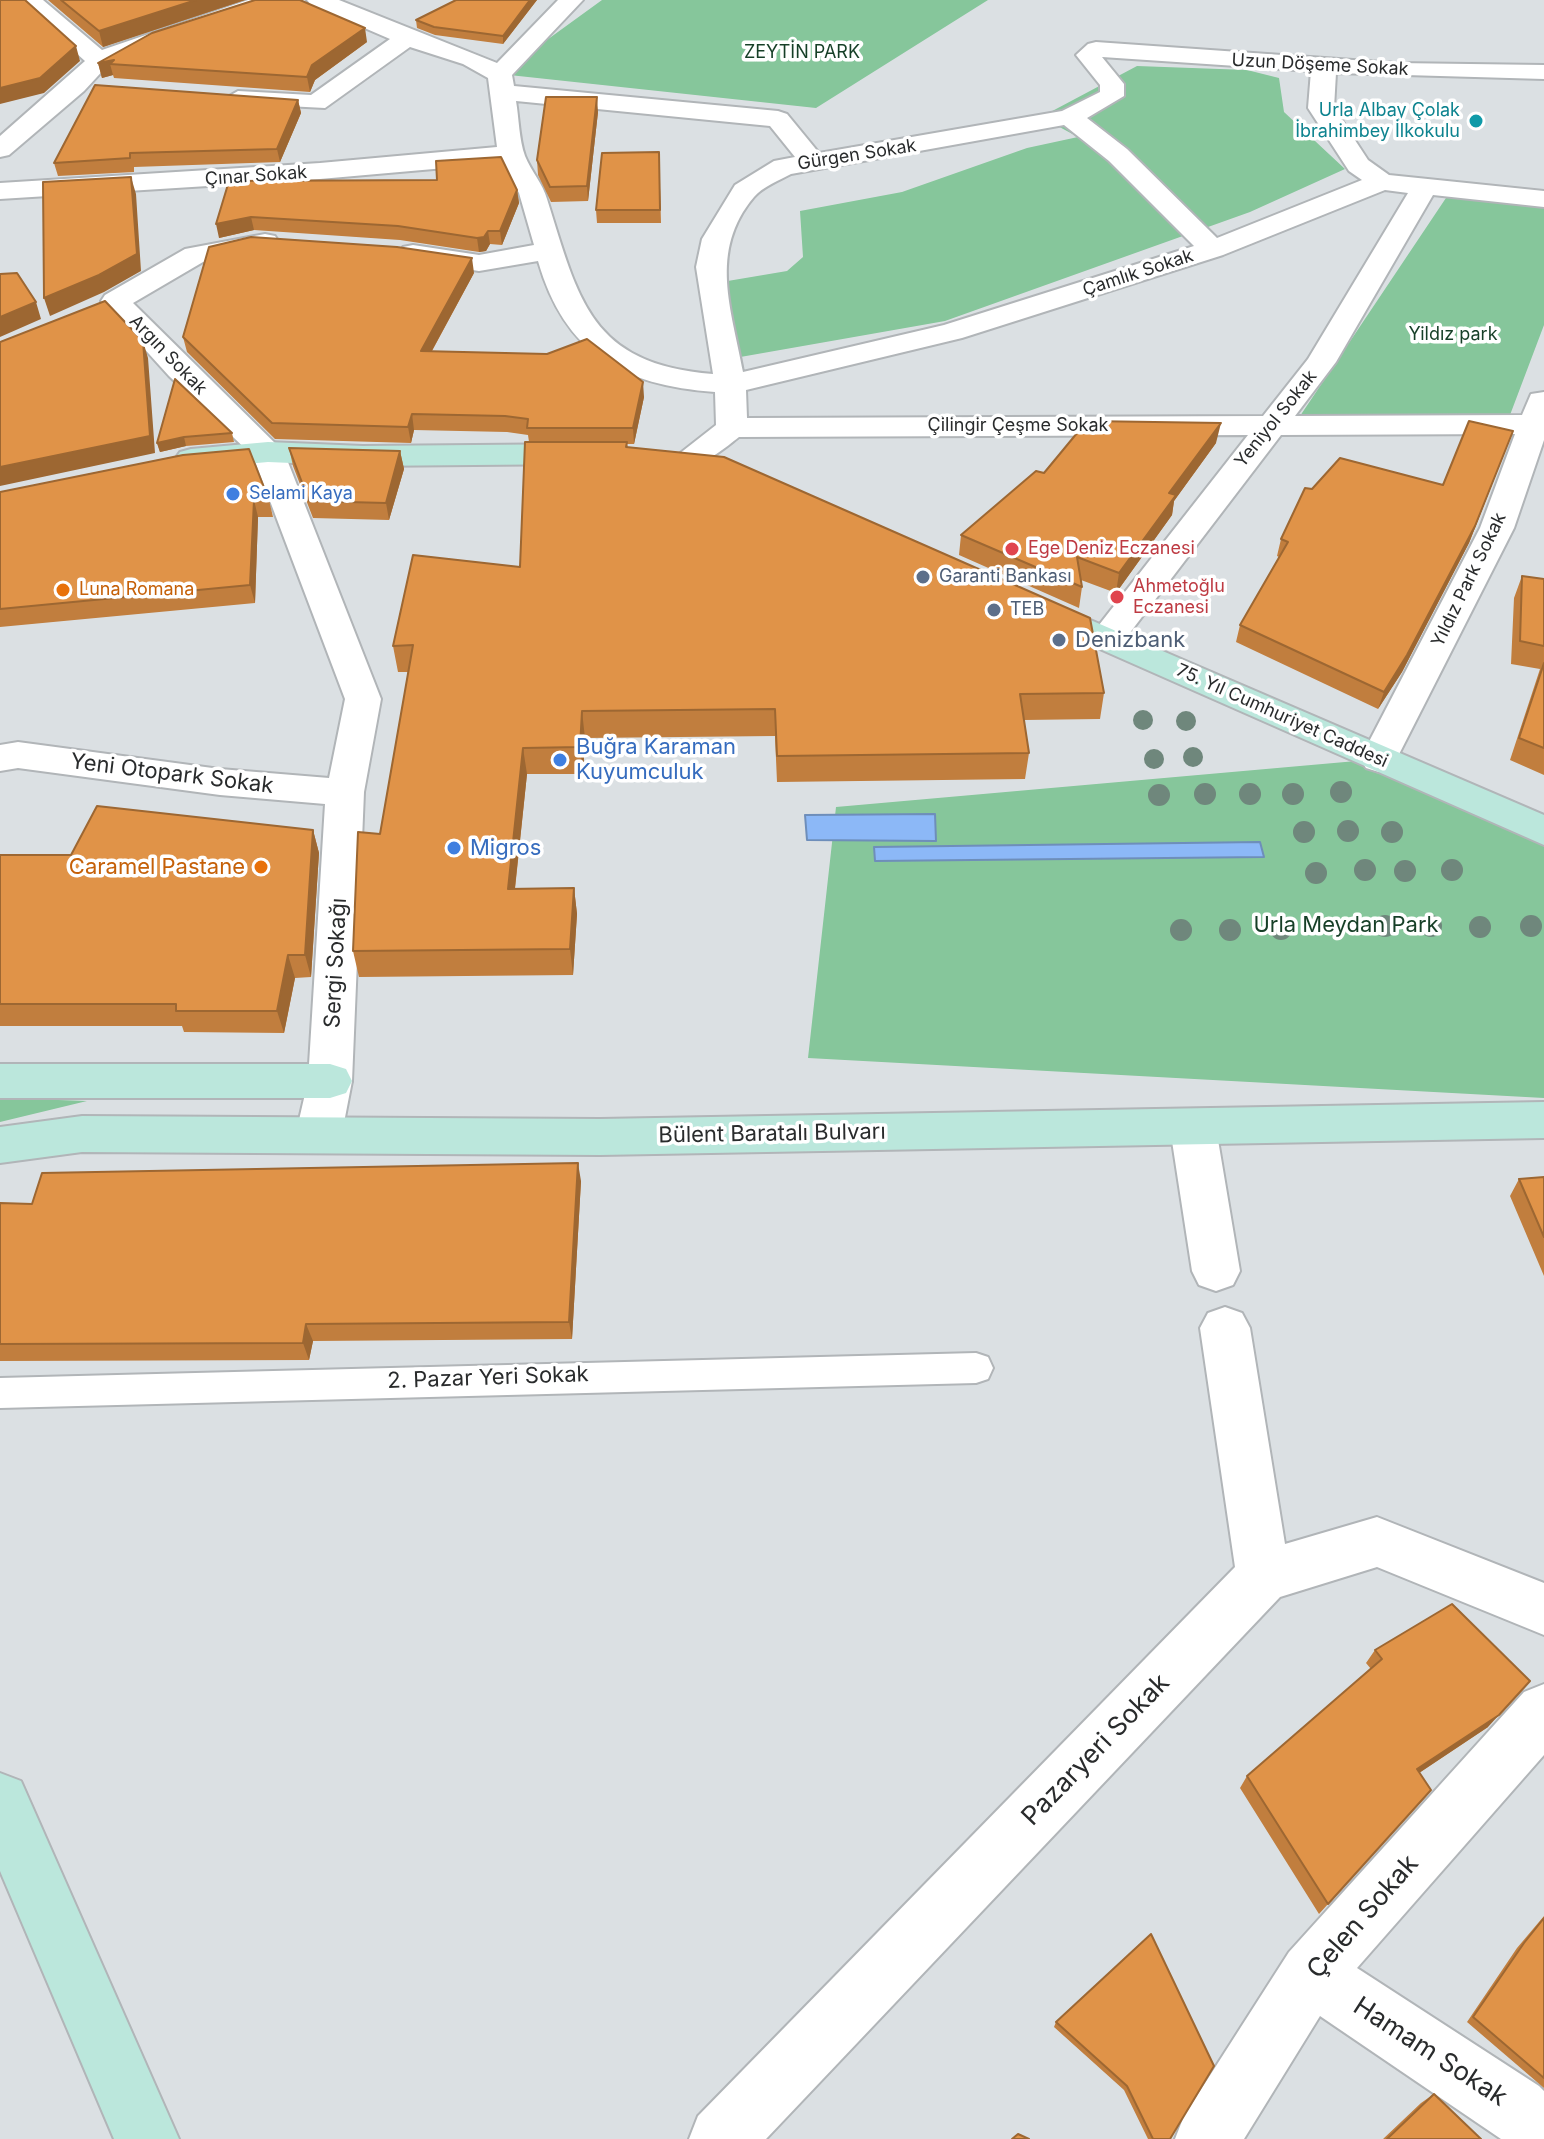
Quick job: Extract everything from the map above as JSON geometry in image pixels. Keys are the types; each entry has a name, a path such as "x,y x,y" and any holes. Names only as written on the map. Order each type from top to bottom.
{"street":[{"path":"29,0 99,60"},
{"path":"0,149 75,86 99,60 199,22 273,0"},
{"path":"319,0 407,38 472,59 501,83 778,119 811,160"},
{"path":"511,154 501,83 571,0"},
{"path":"210,96 316,103 407,38"},
{"name":"Uzun Döşeme Sokak","path":"1096,49 1324,66 1544,72"},
{"name":"Gürgen Sokak","path":"732,428 730,384 710,267 716,239 744,191 783,167 811,160 878,153 1069,117 1112,96 1112,84 1088,55 1096,49"},
{"path":"1324,66 1321,108 1358,165 1382,182"},
{"path":"75,86 105,88"},
{"path":"316,103 320,171"},
{"path":"1069,117 1118,155 1213,249"},
{"name":"Çamlık Sokak","path":"511,154 532,193 558,280 584,331 626,363 690,381 730,384 952,332 1213,249 1382,182 1544,199"},
{"name":"Çınar Sokak","path":"0,191 320,171 511,154"},
{"name":"Yeniyol Sokak","path":"1106,639 1321,362 1425,187"},
{"name":"Argın Sokak","path":"268,452 180,370 115,301 195,255 254,241 293,244"},
{"path":"387,250 479,263 549,251"},
{"path":"84,314 115,301"},
{"name":"Çilingir Çeşme Sokak","path":"732,428 1271,425 1540,414"},
{"name":"Yıldız Park Sokak","path":"1379,759 1497,528 1540,414"},
{"path":"694,459 732,428"},
{"path":"156,466 268,452 363,456 620,454"},
{"name":"Sergi Sokağı","path":"268,452 363,699 345,792 330,1081 319,1133"},
{"name":"75. Yıl Cumhuriyet Caddesi","path":"1007,595 1544,831"},
{"name":"Yeni Otopark Sokak","path":"0,758 18,755 220,782 345,792"},
{"path":"0,1081 330,1081"},
{"name":"Bülent Baratalı Bulvarı","path":"0,1145 82,1134 600,1137 1544,1120"},
{"path":"1193,1128 1216,1271"},
{"path":"1225,1328 1263,1576"},
{"name":"Pazaryeri Sokak","path":"721,2139 1263,1576 1377,1542 1544,1609"},
{"name":"Çelen Sokak","path":"1207,2139 1311,1974 1544,1712"},
{"path":"0,1802 147,2139"},
{"name":"Hamam Sokak","path":"1311,1974 1516,2109 1544,2135"}],"lane":[{"name":"2. Pazar Yeri Sokak","path":"0,1393 585,1375 976,1368"}],"green space":[{"name":"ZEYTİN PARK","path":"602,0 988,0 816,108 500,74"},
{"path":"1137,66 1247,70 1279,78 1284,112 1345,169 1250,212 945,321 729,359 698,286 787,271 803,257 800,211 902,192 1027,148 1078,137 1041,117"},
{"name":"Yildız park","path":"1456,183 1544,192 1544,325 1510,415 1298,419"},
{"name":"Urla Meydan Park","path":"1379,759 1544,844 1544,1098 808,1058 836,807"},
{"path":"0,1098 87,1101 0,1122"}],"water":[{"path":"935,814 936,841 807,840 805,815"},
{"path":"1260,842 1264,857 875,861 874,847"}],"building":[{"path":"0,0 25,0 76,46 40,78 0,88"},
{"path":"61,0 196,0 99,31"},
{"path":"255,0 300,0 365,28 312,65 307,77 110,64 114,60 98,63 152,33"},
{"path":"456,0 530,0 503,36 434,27 416,20"},
{"path":"95,85 298,100 277,149 130,153 130,158 54,163"},
{"path":"546,97 597,97 587,186 550,187 537,160"},
{"path":"659,152 660,210 596,210 602,153"},
{"path":"501,157 517,190 500,231 488,231 484,237 398,226 251,217 216,224 229,181 437,180 436,161"},
{"path":"131,177 137,254 99,275 44,298 43,182"},
{"path":"251,237 397,247 472,258 421,351 547,354 587,339 643,382 633,428 527,428 528,419 505,416 412,414 408,427 272,423 183,337 209,247"},
{"path":"17,273 36,302 0,317 0,274"},
{"path":"105,301 143,341 150,436 0,467 0,342"},
{"path":"175,379 232,433 157,443"},
{"path":"1087,421 1221,423 1169,493 1176,495 1119,573 1077,557 1082,587 961,535 1036,471 1044,473"},
{"path":"1469,421 1513,431 1475,526 1384,692 1240,625 1288,542 1281,539 1305,488 1312,489 1340,458 1443,485"},
{"path":"525,442 627,442 626,447 724,457 1090,618 1104,693 1020,694 1029,753 777,756 775,709 582,711 580,747 523,748 508,889 574,888 570,949 353,951 358,832 380,834 413,645 393,646 413,555 520,567"},
{"path":"289,448 400,451 386,503 309,501"},
{"path":"249,449 269,500 254,500 250,585 0,609 0,492 183,455"},
{"path":"1522,576 1544,579 1544,646 1520,641"},
{"path":"1544,663 1544,748 1519,738"},
{"path":"97,806 313,830 305,955 288,955 277,1011 176,1011 176,1004 0,1004 0,855 71,855"},
{"path":"578,1163 569,1322 306,1324 303,1343 0,1344 0,1203 32,1204 42,1173"},
{"path":"1544,1177 1544,1237 1519,1179"},
{"path":"1452,1604 1530,1681 1499,1715 1417,1769 1431,1790 1328,1904 1247,1776 1382,1659 1375,1650"},
{"path":"1544,1918 1544,2078 1473,2017"},
{"path":"1151,1934 1214,2066 1170,2139 1153,2139 1127,2086 1056,2022"},
{"path":"1434,2094 1481,2139 1387,2139"},
{"path":"1018,2134 1029,2139 1012,2139"}],"place":[{"name":"Urla Albay Çolak İbrahimbey İlkokulu","path":"1476,121"},
{"name":"Selami Kaya","path":"233,494"},
{"name":"Ege Deniz Eczanesi","path":"1012,549"},
{"name":"Garanti Bankası","path":"923,577"},
{"name":"Luna Romana","path":"63,590"},
{"name":"Ahmetoğlu Eczanesi","path":"1117,597"},
{"name":"TEB","path":"994,610"},
{"name":"Denizbank","path":"1059,640"},
{"name":"Buğra Karaman Kuyumculuk","path":"560,760"},
{"name":"Migros","path":"454,848"},
{"name":"Caramel Pastane","path":"261,867"}]}
